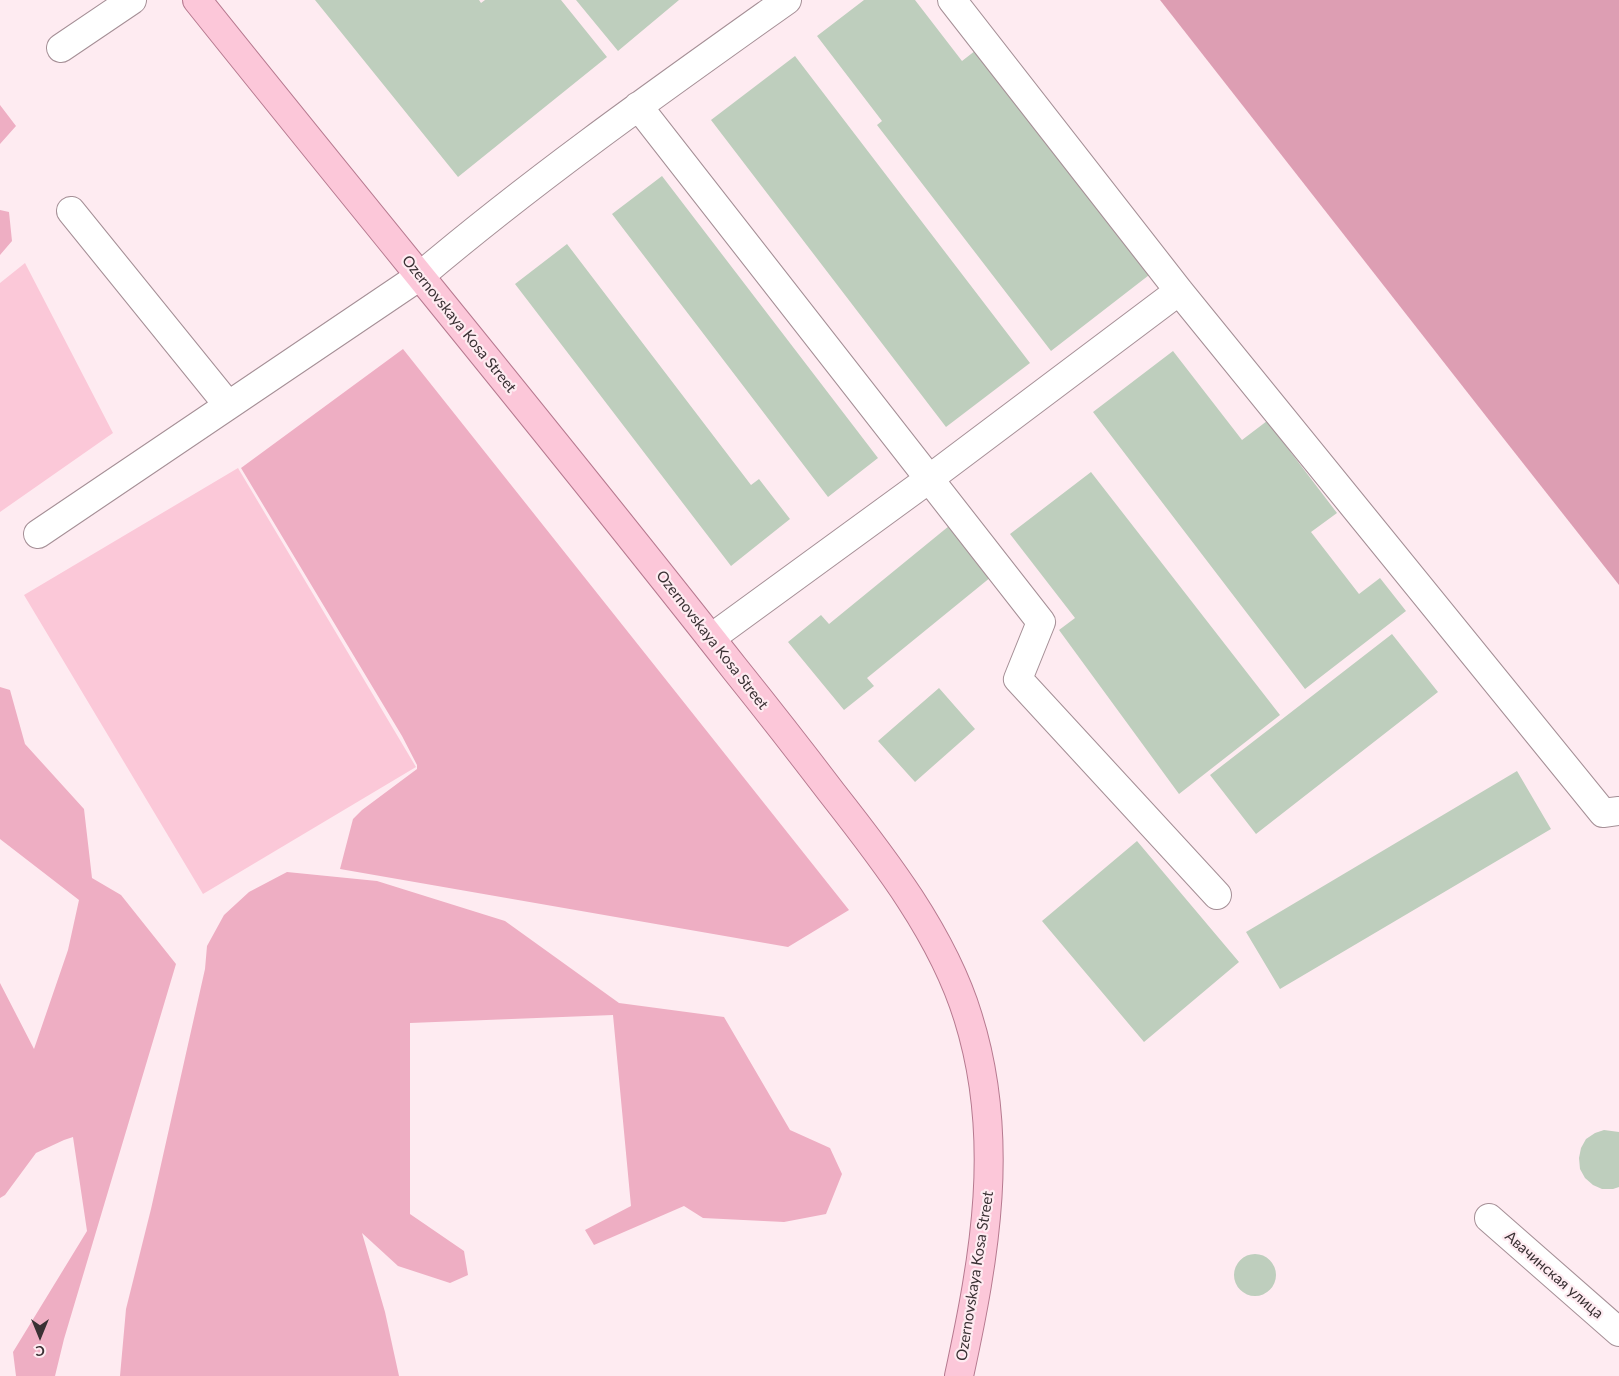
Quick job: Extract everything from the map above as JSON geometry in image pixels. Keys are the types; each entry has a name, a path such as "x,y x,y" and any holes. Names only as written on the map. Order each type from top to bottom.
{"main road":[{"name":"Ozernovskaya Kosa Street","path":"197,0 711,638 862,831 891,871 939,949 952,975 966,1011 980,1062 990,1142 990,1168 984,1234 975,1297 959,1376"}],"street":[{"path":"61,48 132,0"},
{"path":"38,534 420,276 466,237 638,106 787,0"},
{"path":"952,0 1179,290 1603,813 1619,811"},
{"path":"638,106 1041,622 1018,679 1217,895"},
{"path":"71,211 228,405"},
{"path":"711,638 929,479 1179,290"},
{"name":"Авачинская улица","path":"1489,1218 1619,1332"}],"shaded area":[{"path":"1160,0 1619,0 1619,585 1489,420"},
{"path":"0,105 16,126 0,144"},
{"path":"0,210 9,212 12,241 0,255"},
{"path":"25,263 113,433 0,512 0,283"},
{"path":"403,349 849,910 788,947 340,869 353,819 362,810 417,769 417,765 402,736 241,468"},
{"path":"238,468 416,767 203,894 24,595"},
{"path":"0,687 10,690 25,744 84,809 92,878 121,895 176,964 64,1339 55,1376 16,1376 13,1352 87,1231 73,1137 36,1153 5,1195 0,1198 0,983 34,1049 68,950 79,900 0,839"},
{"path":"287,872 377,881 505,921 619,1003 724,1017 790,1130 830,1148 842,1174 826,1214 784,1222 703,1218 684,1206 594,1245 585,1230 631,1206 613,1015 410,1023 410,1214 464,1251 468,1275 450,1283 398,1266 362,1233 385,1312 399,1376 120,1376 126,1309 151,1209 205,969 207,946 224,915 249,892"}],"building":[{"path":"315,0 479,0 481,3 485,0 561,0 607,57 458,177"},
{"path":"576,0 679,0 618,51"},
{"path":"864,0 915,0 962,61 980,47 1153,272 1051,351 877,125 882,121 817,36"},
{"path":"795,56 1030,363 946,427 711,120"},
{"path":"662,176 878,458 828,497 612,214"},
{"path":"567,244 751,485 759,479 790,519 731,566 515,284"},
{"path":"1173,351 1242,440 1267,421 1337,513 1311,532 1359,594 1380,578 1406,611 1305,689 1093,412"},
{"path":"1091,472 1280,715 1179,794 1059,630 1075,618 1010,534"},
{"path":"949,526 991,577 867,678 874,686 844,710 788,642 821,615 829,624"},
{"path":"1392,634 1438,692 1256,834 1210,775"},
{"path":"939,688 975,729 915,782 878,741"},
{"path":"1517,771 1551,829 1280,989 1246,932"},
{"path":"1137,841 1239,962 1144,1042 1042,921"},
{"path":"1604,1130 1619,1132 1619,1187 1613,1189 1602,1189 1593,1185 1585,1178 1580,1169 1579,1158 1581,1148 1586,1139"},
{"path":"1251,1254 1259,1254 1270,1260 1276,1275 1270,1290 1259,1296 1251,1296 1240,1290 1234,1279 1234,1271 1240,1260"}]}
